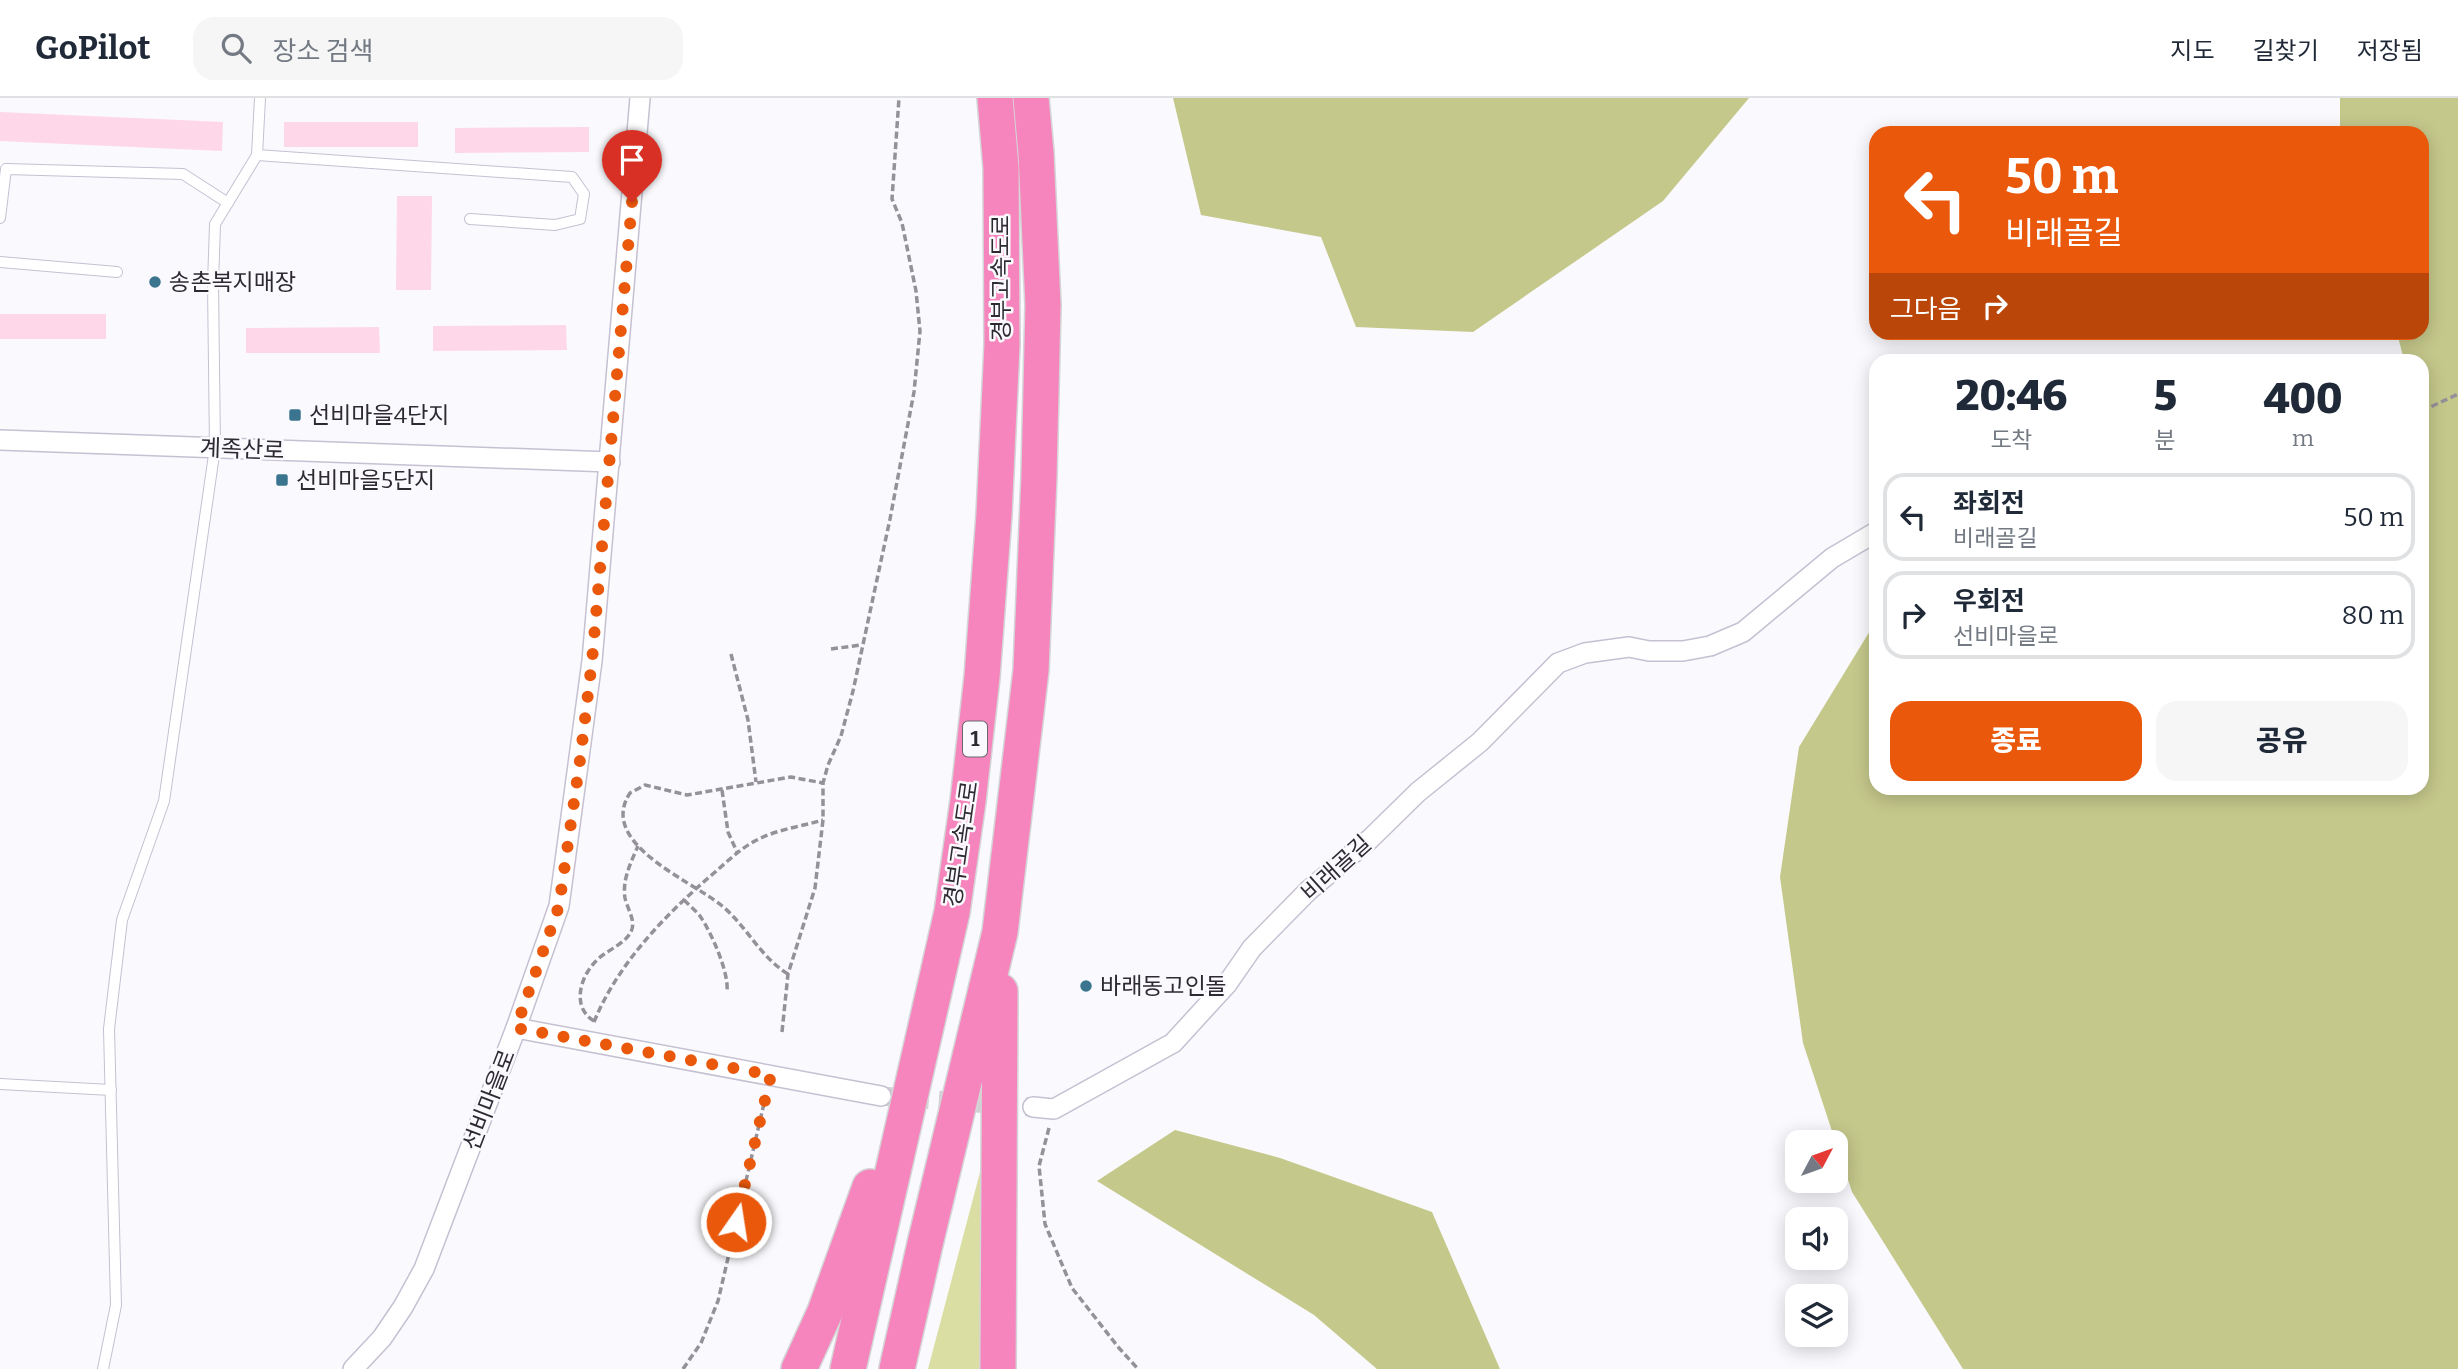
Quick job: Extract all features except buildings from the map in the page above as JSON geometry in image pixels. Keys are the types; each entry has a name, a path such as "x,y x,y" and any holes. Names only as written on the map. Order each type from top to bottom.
{"highway":[{"name":"경부고속도로","path":"848,1369 951,912 968,801 982,677 994,515 1002,345 1001,168 995,98"},
{"name":"경부고속도로","path":"897,1369 1000,932 1031,670 1039,476 1042,304 1031,98"},
{"path":"799,1369 825,1312 897,1111 951,912"},
{"path":"998,1369 1000,932"}],"street":[{"name":"선비마을로","path":"353,1369 382,1338 424,1269 516,1028 559,906 592,661 640,98"},
{"name":"계족산로","path":"0,440 610,462"},
{"name":"비래골길","path":"1054,1109 1173,1043 1227,984 1252,948 1308,891 1370,839 1418,792 1480,742 1558,663 1585,653 1629,647 1650,651 1683,651 1710,646 1742,632 1832,558 1869,536"},
{"path":"516,1028 881,1096"},
{"path":"1033,1107 1054,1109"}],"lane":[{"path":"103,1369 116,1305 109,1029 122,920 164,802 215,448 215,224 257,155 260,98"},
{"path":"257,155 572,177 584,194 580,219 555,225 470,219"},
{"path":"0,218 6,169 183,174 228,204"},
{"path":"0,262 117,272"},
{"path":"0,1084 111,1090"}],"path":[{"path":"782,1032 788,974 815,888 823,820 823,783 841,736 903,455 914,392 920,331 916,291 902,223 892,199 899,98"},
{"path":"2429,408 2458,394"},
{"path":"831,649 862,645"},
{"path":"731,654 748,720 757,783"},
{"path":"788,974 767,959 721,905 638,846 627,834 621,811 624,801 635,788 645,785 687,796 791,777 823,783"},
{"path":"722,790 728,832 738,853"},
{"path":"638,846 625,889 633,926 631,932 596,960 580,991 580,1003 586,1016 594,1023 601,1006 640,946 704,881 761,838 823,820"},
{"path":"684,900 708,930 724,968 727,991"},
{"path":"683,1369 701,1343 719,1301 771,1075"},
{"path":"1054,1109 1039,1166 1045,1224 1072,1288 1138,1369"}],"green space":[{"path":"1173,98 1749,98 1663,201 1473,332 1356,327 1321,237 1201,215"},
{"path":"2340,98 2458,98 2458,1369 1963,1369 1852,1192 1848,1180 1848,1130 1832,1130 1803,1043 1780,877 1799,747 1869,632 1869,795 2429,795 2429,354 2402,354 2399,340 2429,340 2429,126 2340,126"},
{"path":"1175,1130 1280,1158 1432,1212 1500,1369 1377,1369 1314,1315 1097,1181"},
{"path":"983,1161 987,1369 928,1369"}],"tunnel":[{"path":"881,1096 1033,1107"}],"place":[{"name":"송촌복지매장","path":"155,282"},
{"name":"선비마을4단지","path":"295,415"},
{"name":"선비마을5단지","path":"282,480"},
{"name":"바래동고인돌","path":"1086,986"}],"route":[{"path":"632,202 592,661 580,760 559,906 516,1028 771,1075 736,1222"}]}
